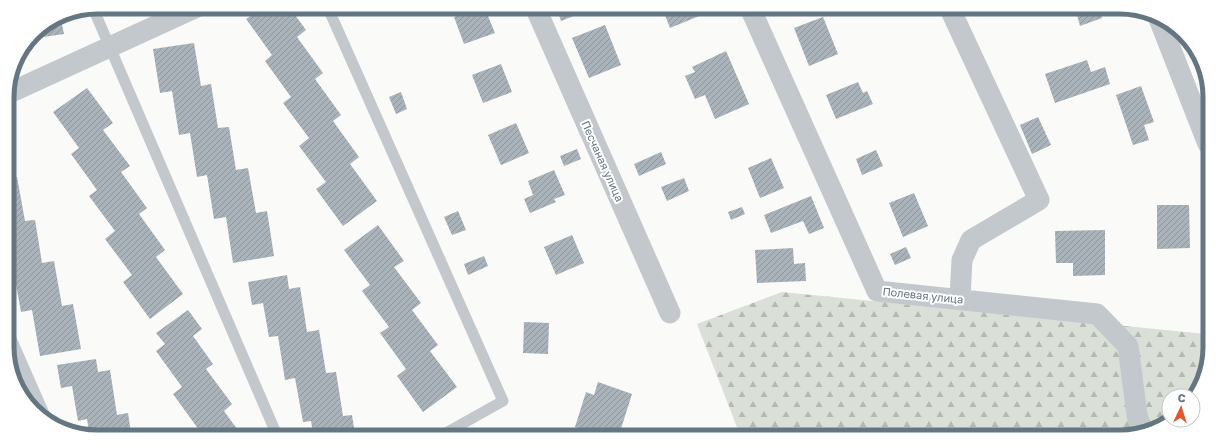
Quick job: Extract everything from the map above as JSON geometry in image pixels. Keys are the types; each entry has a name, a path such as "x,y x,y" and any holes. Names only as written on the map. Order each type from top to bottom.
{"street":[{"path":"14,91 182,14"},
{"name":"Песчаная улица","path":"538,14 670,313"},
{"name":"Полевая улица","path":"753,14 877,291 960,298 1098,314 1128,346 1137,415 1141,427"},
{"path":"952,14 1039,200 971,240 962,260 960,298"},
{"path":"1162,26 1203,131"}],"lane":[{"path":"96,14 275,430"},
{"path":"331,14 503,402 451,430"},
{"path":"14,347 42,409"}],"green space":[{"path":"782,292 1203,334 1202,358 1199,374 1192,388 1161,388 1161,419 1152,424 1141,427 1125,430 738,430 697,324"}],"building":[{"path":"253,14 294,14 306,30 297,37 323,73 315,79 341,115 333,121 359,157 350,164 377,201 343,226 316,189 326,182 299,146 309,138 283,103 291,97 265,61 272,55 246,19"},
{"path":"462,14 487,14 495,33 464,44 454,17"},
{"path":"559,14 578,14 561,21"},
{"path":"665,14 704,14 670,28"},
{"path":"1077,14 1101,14 1102,18 1080,26"},
{"path":"823,17 838,54 809,66 794,28"},
{"path":"61,22 64,34 38,38"},
{"path":"605,25 621,65 589,78 572,38"},
{"path":"194,43 201,86 211,84 218,128 229,127 236,170 248,168 256,213 267,211 274,256 233,263 226,217 214,219 207,175 197,177 190,133 179,135 172,91 160,93 153,49"},
{"path":"726,51 749,104 715,119 705,95 695,99 685,76 695,72 692,67"},
{"path":"1087,60 1091,72 1105,67 1110,84 1055,103 1045,74"},
{"path":"501,64 512,92 483,103 472,75"},
{"path":"858,82 863,93 867,91 873,104 836,119 826,95"},
{"path":"1141,86 1154,122 1144,125 1149,140 1133,145 1116,95"},
{"path":"87,88 113,123 103,130 130,166 121,172 147,208 139,214 165,250 156,257 183,294 150,319 123,282 132,275 105,239 115,231 89,196 97,190 71,154 79,148 53,112"},
{"path":"401,92 407,109 396,114 389,97"},
{"path":"1038,117 1051,145 1032,154 1020,125"},
{"path":"516,123 529,153 501,165 488,135"},
{"path":"577,149 581,159 564,166 560,156"},
{"path":"876,150 883,166 862,175 856,159"},
{"path":"661,152 666,164 639,176 634,164"},
{"path":"771,158 784,188 760,198 748,168"},
{"path":"554,170 565,195 554,199 556,202 530,213 524,199 533,195 528,181"},
{"path":"17,177 25,221 35,220 42,263 54,261 62,306 73,304 81,349 40,356 32,310 21,312 14,274 14,178"},
{"path":"684,178 689,191 667,201 661,187"},
{"path":"914,193 928,226 903,237 889,203"},
{"path":"811,196 824,228 809,234 803,221 771,233 764,215"},
{"path":"1157,205 1189,205 1190,248 1157,249"},
{"path":"742,207 745,214 731,220 728,212"},
{"path":"458,211 466,230 452,235 444,217"},
{"path":"378,225 404,261 394,267 421,303 412,310 438,345 430,351 457,387 423,412 397,376 406,369 380,333 389,327 362,291 370,285 344,250"},
{"path":"1105,230 1105,275 1073,276 1073,263 1056,263 1055,231"},
{"path":"572,235 584,263 556,275 544,247"},
{"path":"906,247 911,258 895,265 890,254"},
{"path":"793,248 794,264 805,263 806,281 757,283 755,250"},
{"path":"484,256 488,266 468,275 464,264"},
{"path":"287,275 289,289 300,287 307,332 319,330 326,373 336,372 343,416 352,415 354,430 312,430 311,421 303,422 295,378 285,380 278,336 269,337 263,303 252,305 248,282"},
{"path":"188,310 202,329 193,336 213,364 206,369 232,404 224,411 238,430 199,430 173,394 182,387 156,351 165,344 156,333"},
{"path":"524,322 549,323 548,354 523,353"},
{"path":"96,359 98,372 110,370 117,415 128,413 131,430 89,429 87,419 78,421 72,386 61,388 57,365"},
{"path":"598,382 632,394 621,430 584,430 575,427 586,392 594,395"}]}
